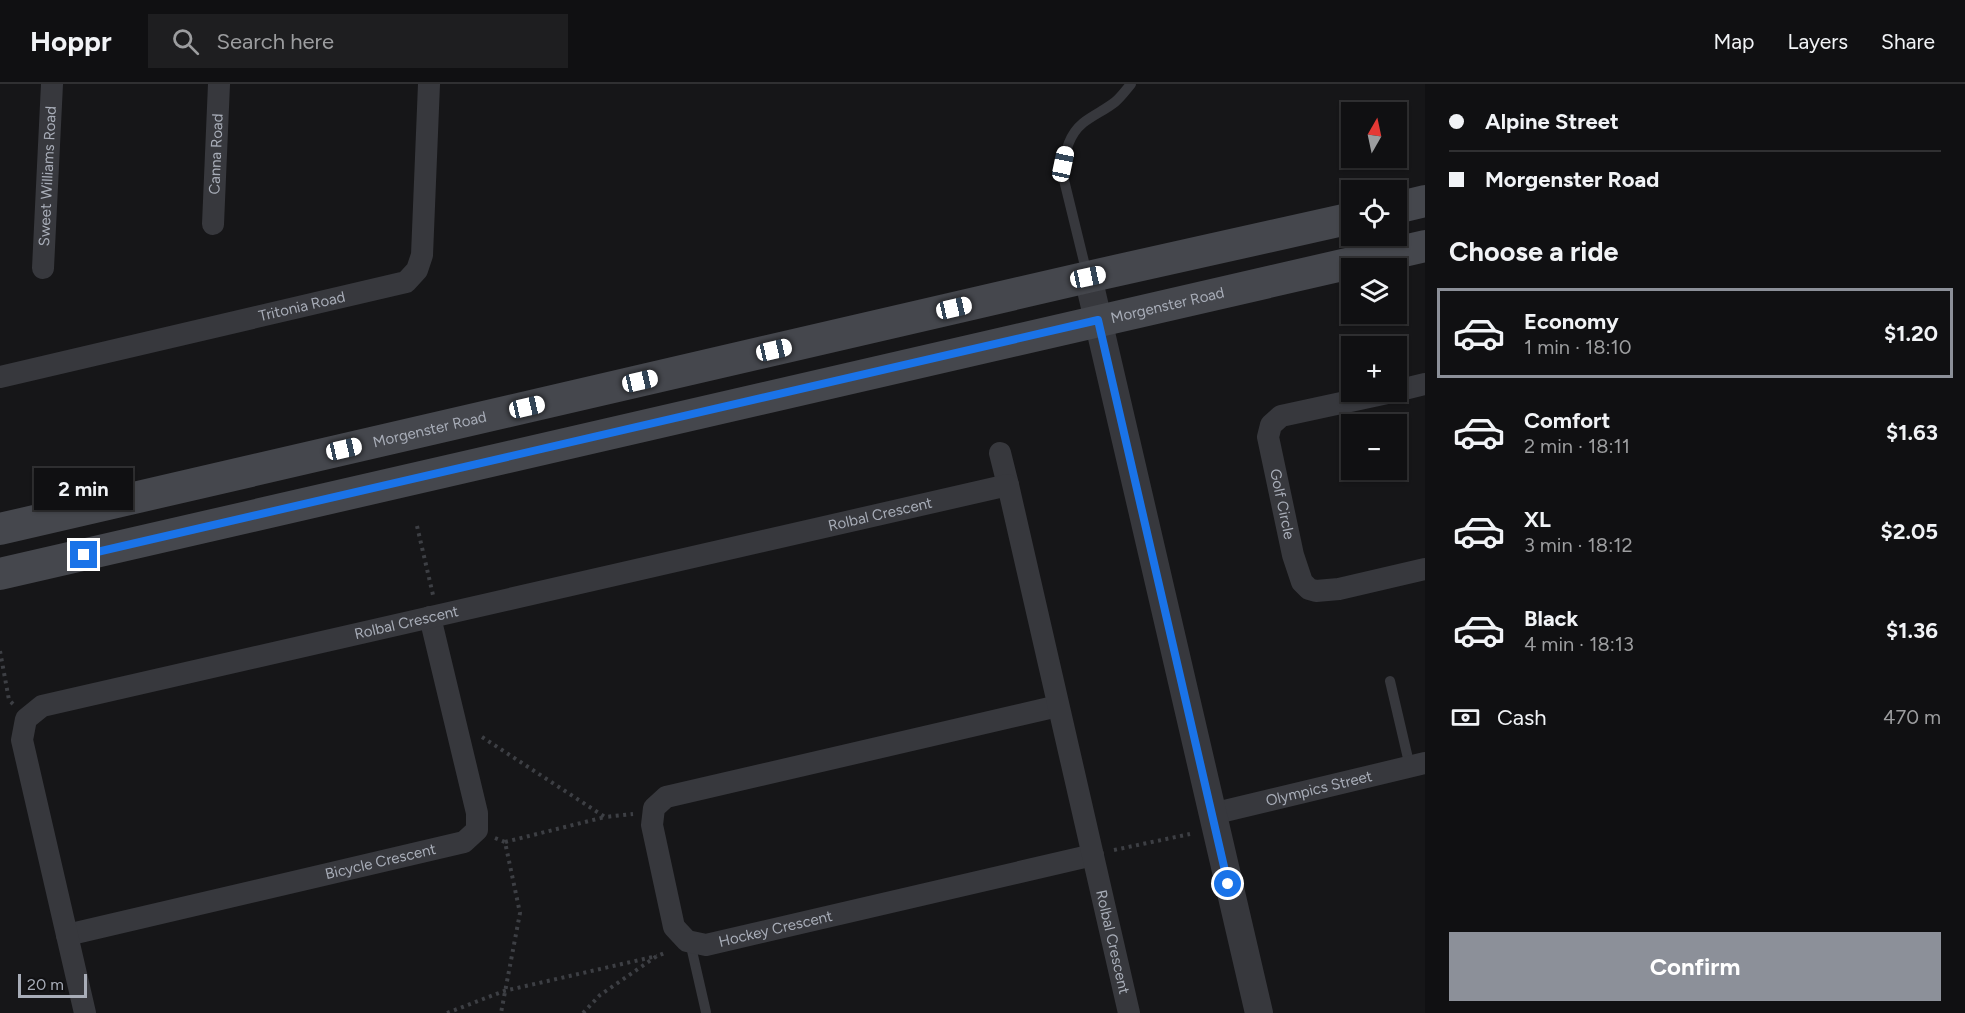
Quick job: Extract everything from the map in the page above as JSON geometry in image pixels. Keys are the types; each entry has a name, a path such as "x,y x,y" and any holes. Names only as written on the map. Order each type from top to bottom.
{"main road":[{"path":"1407,205 1425,201"},
{"name":"Morgenster Road","path":"0,529 1341,220"},
{"name":"Morgenster Road","path":"0,574 1425,246"}],"street":[{"name":"Sweet Williams Road","path":"43,268 52,84"},
{"name":"Canna Road","path":"213,224 219,84"},
{"name":"Tritonia Road","path":"0,377 406,282 417,270 422,255 429,84"},
{"path":"1088,277 1259,1013"},
{"name":"Golf Circle","path":"1407,388 1425,384"},
{"name":"Golf Circle","path":"1344,402 1281,416 1271,424 1268,437 1293,555 1302,582 1309,589 1316,591 1339,589 1425,569"},
{"name":"Rolbal Crescent","path":"1000,453 1058,705 1098,854 1129,1013"},
{"name":"Rolbal Crescent","path":"85,1013 22,740 26,719 42,706 433,611 1008,485"},
{"path":"433,611 477,813 477,830"},
{"path":"689,942 674,927 651,825 654,808 666,797 1058,705"},
{"name":"Olympics Street","path":"1212,814 1418,765"},
{"name":"Bicycle Crescent","path":"67,935 464,842 477,830"},
{"name":"Hockey Crescent","path":"689,942 706,945 1098,854"}],"lane":[{"path":"1088,277 1064,180 1063,164 1071,137 1081,124 1115,101 1131,84"},
{"path":"1390,681 1418,765"},
{"path":"689,942 706,1012"}],"path":[{"path":"417,526 433,611"},
{"path":"0,651 9,700 17,709"},
{"path":"459,734 474,732 605,817"},
{"path":"477,830 505,842 605,817 630,815 654,808"},
{"path":"1098,854 1190,834"},
{"path":"501,1013 520,913 505,842"},
{"path":"447,1013 504,991 657,956 689,942"},
{"path":"583,1013 600,996 657,956"}],"route":[{"path":"84,555 1098,320 1228,884"}]}
